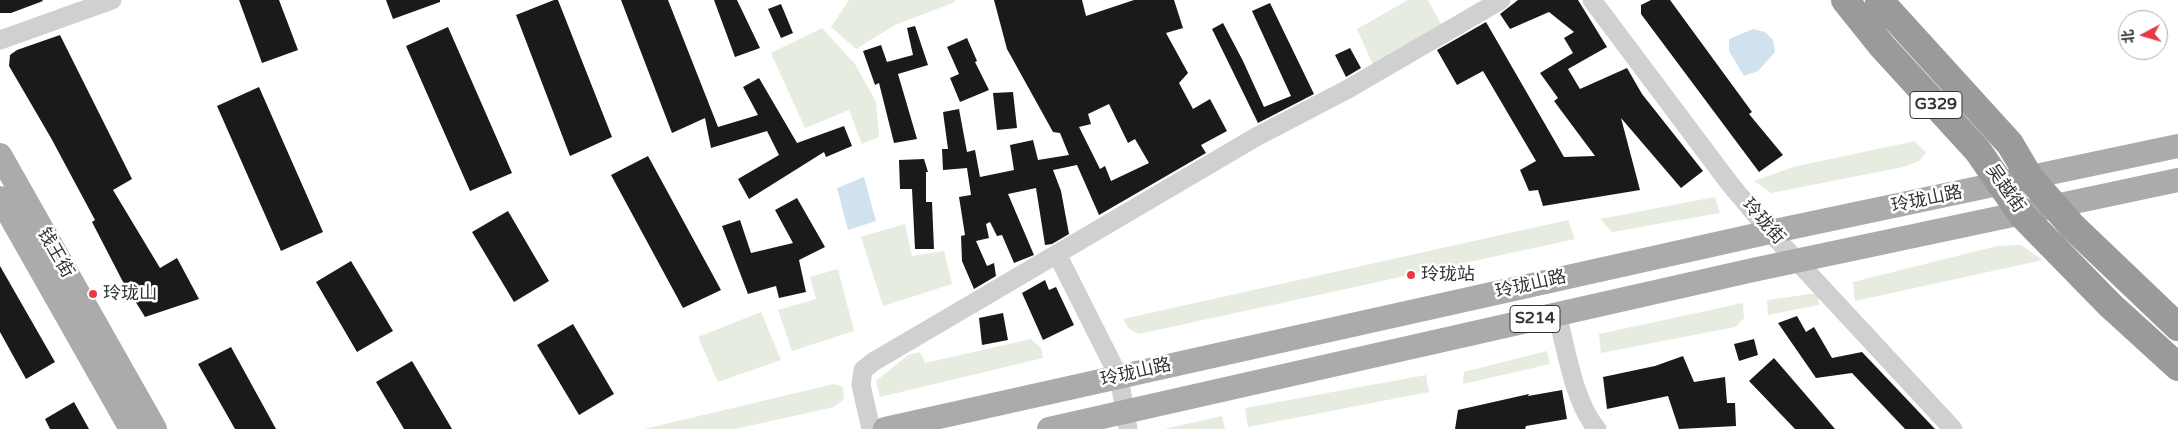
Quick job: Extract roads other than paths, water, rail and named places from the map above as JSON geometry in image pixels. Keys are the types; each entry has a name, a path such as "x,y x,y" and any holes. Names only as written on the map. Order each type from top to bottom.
{"highway":[{"name":"吴越街","path":"1844,0 1881,45 1978,151 2022,215 2110,305 2178,367"},
{"name":"吴越街","path":"1879,0 2010,144 2030,178 2056,207 2130,283 2178,327"}],"main road":[{"name":"玲珑山路","path":"885,429 1770,232 2178,146"},
{"name":"钱王街","path":"1,159 155,429"},
{"name":"玲珑山路","path":"1049,429 1127,420 1557,314 2178,180"},
{"name":"钱王街","path":"0,198 131,429"}],"street":[{"path":"0,40 112,0"},
{"path":"871,429 861,385 863,370 1256,137 1348,89 1501,0"},
{"name":"玲珑街","path":"1592,0 1730,184 1770,232 1799,261 1953,429"},
{"path":"1057,254 1119,377 1127,420"},
{"path":"1557,314 1577,388 1590,422 1597,429"}],"water":[{"path":"1753,29 1765,32 1773,40 1775,52 1758,71 1744,76 1729,51 1729,39"},
{"path":"864,177 876,221 848,230 837,188"}],"place":[{"name":"玲珑站","path":"1411,275"},
{"name":"玲珑山","path":"93,294"}]}
